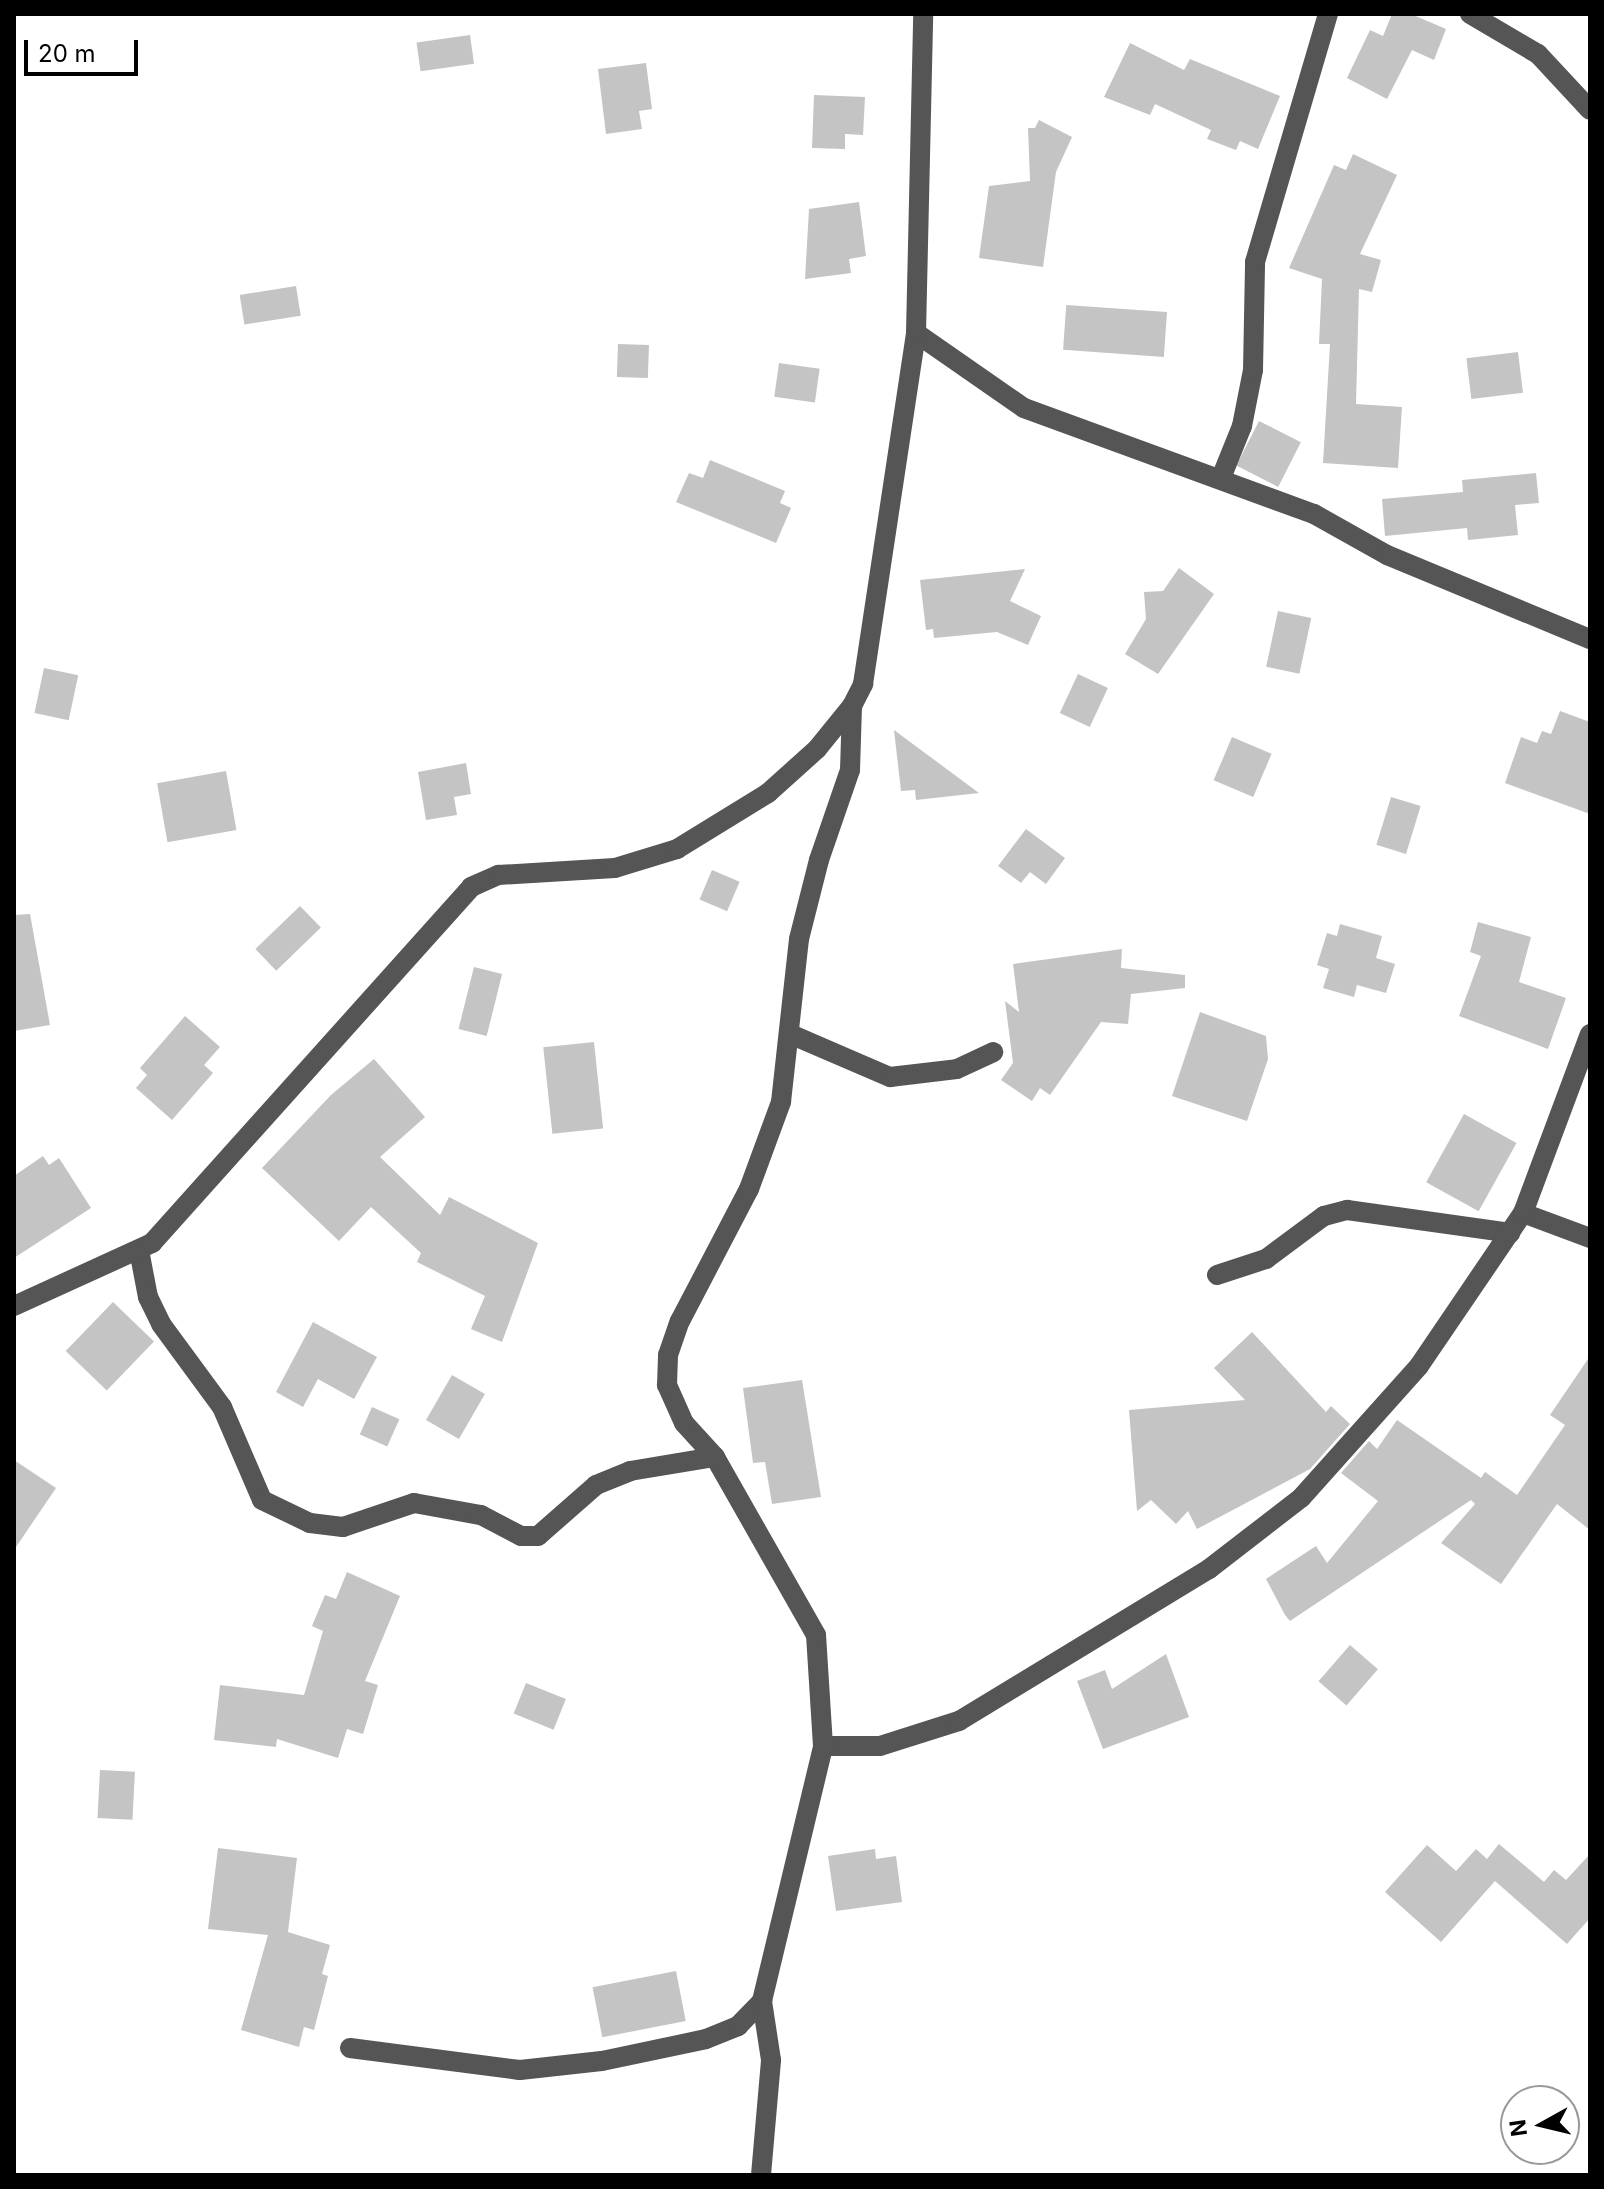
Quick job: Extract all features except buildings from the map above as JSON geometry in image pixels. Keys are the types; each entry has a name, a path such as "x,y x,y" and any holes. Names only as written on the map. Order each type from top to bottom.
{"street":[{"path":"14,1306 152,1243 471,887 498,875 615,868 677,849 768,793 852,706 863,684 916,333 923,14"},
{"path":"1221,478 1242,426 1253,370 1255,262 1328,14"},
{"path":"1470,14 1538,54 1590,110"},
{"path":"916,333 1024,408 1314,514 1387,555 1590,639"},
{"path":"761,2175 771,2060 762,2001 823,1746 816,1635 715,1457 684,1423 667,1385 668,1355 680,1321 749,1189 781,1102 799,939 819,860 850,770 852,706"},
{"path":"790,1034 890,1077 957,1069 993,1052"},
{"path":"823,1746 880,1746 959,1721 1209,1569 1301,1498 1419,1366 1523,1213 1590,1034"},
{"path":"1217,1275 1266,1259 1324,1216 1347,1210 1510,1233"},
{"path":"1523,1213 1590,1238"},
{"path":"139,1250 148,1297 161,1324 222,1407 262,1500 310,1523 343,1527 414,1503 481,1515 521,1536 538,1536 596,1485 630,1471 715,1457"},
{"path":"350,2048 520,2070 588,2063 706,2039 738,2026 762,2001"}]}
